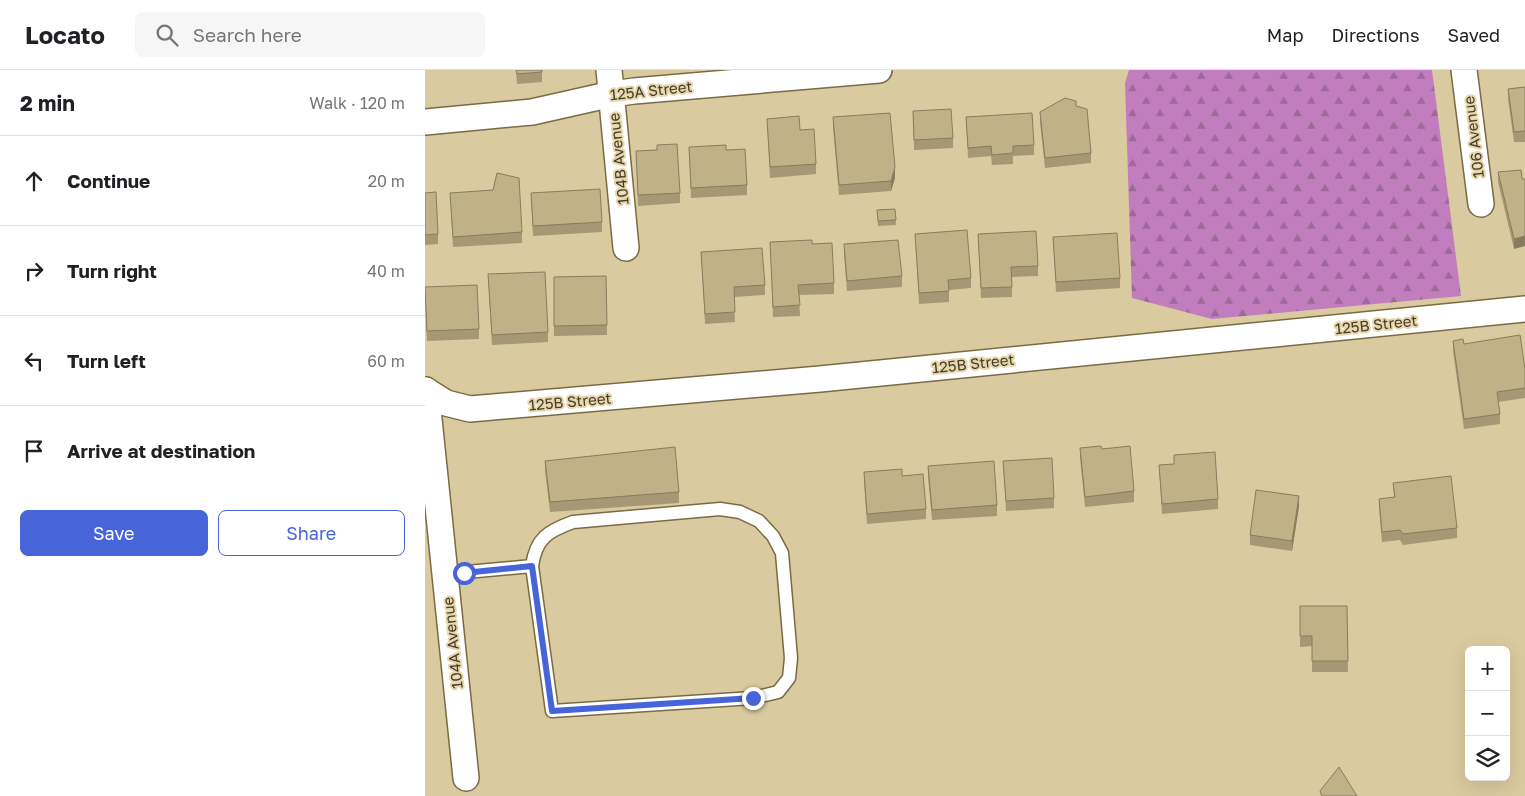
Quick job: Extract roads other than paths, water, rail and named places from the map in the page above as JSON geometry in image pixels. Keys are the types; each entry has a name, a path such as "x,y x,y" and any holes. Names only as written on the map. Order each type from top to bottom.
{"street":[{"name":"125A Street","path":"425,122 532,112 610,82 879,70"},
{"name":"106 Avenue","path":"1464,70 1481,204"},
{"name":"104B Avenue","path":"610,82 626,248"},
{"name":"125B Street","path":"425,390 446,403 470,409 820,379 1525,309"},
{"name":"104A Avenue","path":"425,390 466,778"}],"lane":[{"path":"720,509 740,512 759,521 773,536 782,553 791,658 789,678 778,692 753,698 552,711 532,566 534,551 544,536 556,528 573,522 720,509"},
{"path":"445,574 532,566"}]}
